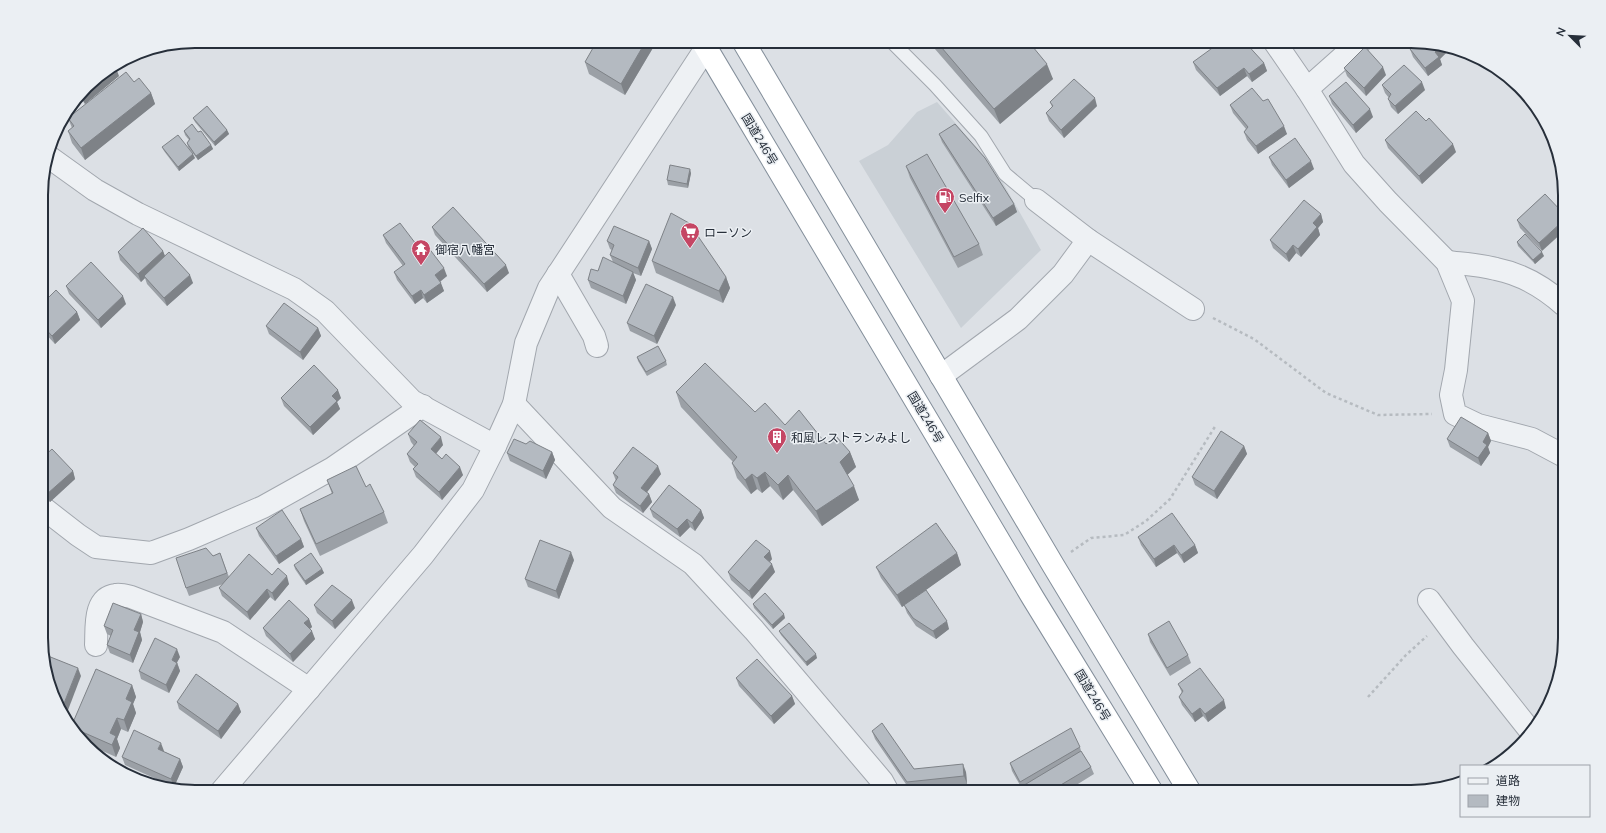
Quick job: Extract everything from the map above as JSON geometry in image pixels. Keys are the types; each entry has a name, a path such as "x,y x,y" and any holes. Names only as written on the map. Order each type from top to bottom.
{"highway":[{"name":"国道246号","path":"708,48 1033,598 1148,785"},
{"path":"747,48 1053,565 1186,785"}],"street":[{"path":"227,785 423,555 473,490 514,404 526,343 549,288 703,48"},
{"path":"1279,48 1307,89 1354,164 1388,202 1448,262 1463,301 1456,370 1451,395 1455,414 1478,425 1532,439 1558,453"},
{"path":"1307,89 1353,48"},
{"path":"52,160 95,190 138,214 294,289 325,311 412,401 495,446"},
{"path":"1036,200 1088,240 1193,309"},
{"path":"941,376 1018,319 1062,274 1088,240"},
{"path":"1448,262 1497,269 1523,277 1558,300"},
{"path":"558,274 594,336 597,346"},
{"path":"514,404 612,508 693,564 754,630 884,785"},
{"path":"48,512 96,547 152,553 189,539 263,507 333,468 422,406"},
{"path":"96,645 100,606 106,598 117,594 131,597 223,632 309,689"},
{"path":"1429,600 1463,646 1528,727"}],"lane":[{"path":"898,48 935,85 982,136 1005,174 1036,200"}],"path":[{"path":"1193,309 1254,339 1326,393 1378,416 1455,414"},
{"path":"1053,565 1091,538 1124,535 1146,521 1170,499 1216,425"},
{"path":"1368,697 1406,655 1444,620"}],"shaded area":[{"path":"937,102 994,167 1041,250 961,328 859,161 888,145 917,112"}],"building":[{"path":"593,48 642,48 621,84 585,62"},
{"path":"942,48 1034,48 1047,64 994,109"},
{"path":"1212,48 1250,48 1264,63 1249,74 1244,68 1217,88 1193,62"},
{"path":"1364,48 1366,48 1383,67 1364,88 1344,68"},
{"path":"1420,48 1437,51 1435,52 1439,57 1425,68 1410,49"},
{"path":"1404,65 1422,82 1395,106 1388,99 1391,94 1382,85"},
{"path":"126,72 134,82 139,78 151,93 81,148 68,131 74,126 69,120 73,114"},
{"path":"1074,79 1095,98 1061,130 1046,113 1053,106 1050,102"},
{"path":"1346,82 1370,109 1353,125 1329,96"},
{"path":"1252,88 1263,101 1268,99 1284,126 1256,146 1244,132 1248,127 1230,105"},
{"path":"207,106 227,130 214,142 193,118"},
{"path":"1416,111 1426,121 1429,118 1453,144 1419,176 1385,140"},
{"path":"192,124 198,132 201,131 211,145 196,156 187,143 190,139 184,131"},
{"path":"955,124 985,158 1014,204 993,218 939,134"},
{"path":"178,135 193,154 178,167 162,147"},
{"path":"1295,138 1311,161 1286,180 1269,157"},
{"path":"927,154 979,244 954,257 906,166"},
{"path":"670,165 690,169 687,184 667,180"},
{"path":"1545,194 1558,208 1558,226 1539,243 1517,220"},
{"path":"1304,200 1321,214 1313,223 1317,227 1298,249 1293,245 1286,254 1270,240"},
{"path":"453,207 506,265 484,284 432,227"},
{"path":"671,213 689,223 726,277 719,291 652,261"},
{"name":"御宿八幡宮","path":"400,223 422,252 428,247 444,268 435,275 441,283 424,295 421,290 412,296 394,272 405,264 383,235"},
{"path":"614,226 649,241 638,268 610,255 614,245 607,241"},
{"path":"143,228 163,251 138,274 118,252"},
{"path":"1525,234 1542,252 1533,260 1517,242"},
{"path":"169,252 190,275 164,298 144,276"},
{"path":"603,257 633,272 623,296 588,280 591,269 598,271"},
{"path":"91,262 123,296 98,320 66,286"},
{"path":"646,284 673,297 654,336 627,323"},
{"path":"56,290 77,312 52,336 48,332 48,298"},
{"path":"284,303 318,328 300,352 266,326"},
{"path":"658,346 666,361 646,372 637,357"},
{"name":"和風レストランみよし","path":"705,363 755,412 765,403 785,425 799,410 826,444 835,435 850,452 840,462 854,486 816,511 788,475 778,485 765,472 757,478 752,474 745,480 732,463 737,457 676,392"},
{"path":"314,365 338,390 332,396 337,401 310,427 281,398"},
{"path":"1461,417 1488,433 1483,442 1487,445 1478,458 1447,439"},
{"path":"420,420 441,437 431,449 442,459 446,454 460,467 439,492 413,469 418,464 407,454 417,442 408,434"},
{"path":"1221,431 1244,446 1214,491 1192,477"},
{"path":"514,439 526,444 530,441 552,452 543,471 507,453"},
{"path":"633,447 658,466 641,488 649,494 640,506 613,485 618,477 613,473"},
{"path":"52,449 73,471 48,493 48,453"},
{"path":"356,466 366,487 370,484 384,512 316,544 300,509 333,493 327,480"},
{"path":"669,485 701,510 692,523 687,519 677,529 650,509"},
{"path":"282,510 301,539 276,556 256,528"},
{"path":"1172,513 1195,545 1181,555 1174,545 1154,559 1138,537"},
{"path":"936,523 957,553 897,595 876,567"},
{"path":"540,540 571,552 556,591 525,579"},
{"path":"756,540 770,551 764,557 772,564 749,591 728,572"},
{"path":"206,548 213,556 220,553 227,573 186,588 176,558"},
{"path":"311,553 322,569 305,581 294,565"},
{"path":"249,554 272,575 278,568 287,576 272,593 267,589 247,612 219,588"},
{"path":"332,585 352,600 332,621 314,605"},
{"path":"926,590 947,621 933,631 913,618 904,605"},
{"path":"765,593 784,614 772,625 753,604"},
{"path":"289,600 309,619 304,623 312,631 290,654 263,628"},
{"path":"113,603 141,614 134,630 139,632 130,655 107,645 113,630 104,626"},
{"path":"1169,621 1188,655 1167,668 1148,634"},
{"path":"789,623 816,654 806,662 779,631"},
{"path":"155,638 177,649 172,660 177,663 166,685 139,671"},
{"path":"49,656 78,668 64,704 53,676"},
{"path":"757,659 792,696 771,716 736,678"},
{"path":"1200,668 1224,700 1205,714 1200,708 1192,714 1179,697 1183,691 1178,684"},
{"path":"96,669 132,685 126,699 132,702 124,720 117,718 110,733 116,736 112,745 82,732 74,720"},
{"path":"196,674 238,704 218,731 177,702"},
{"path":"882,723 914,769 963,764 964,776 907,782 872,731"},
{"path":"1071,728 1080,747 1020,782 1010,763"},
{"path":"134,730 161,743 158,749 180,759 171,779 122,757"},
{"path":"1081,751 1091,767 1061,785 1024,785"}],"place":[{"name":"Selfix","path":"945,214"},
{"name":"ローソン","path":"690,249"},
{"name":"御宿八幡宮","path":"421,266"},
{"name":"和風レストランみよし","path":"777,454"}]}
